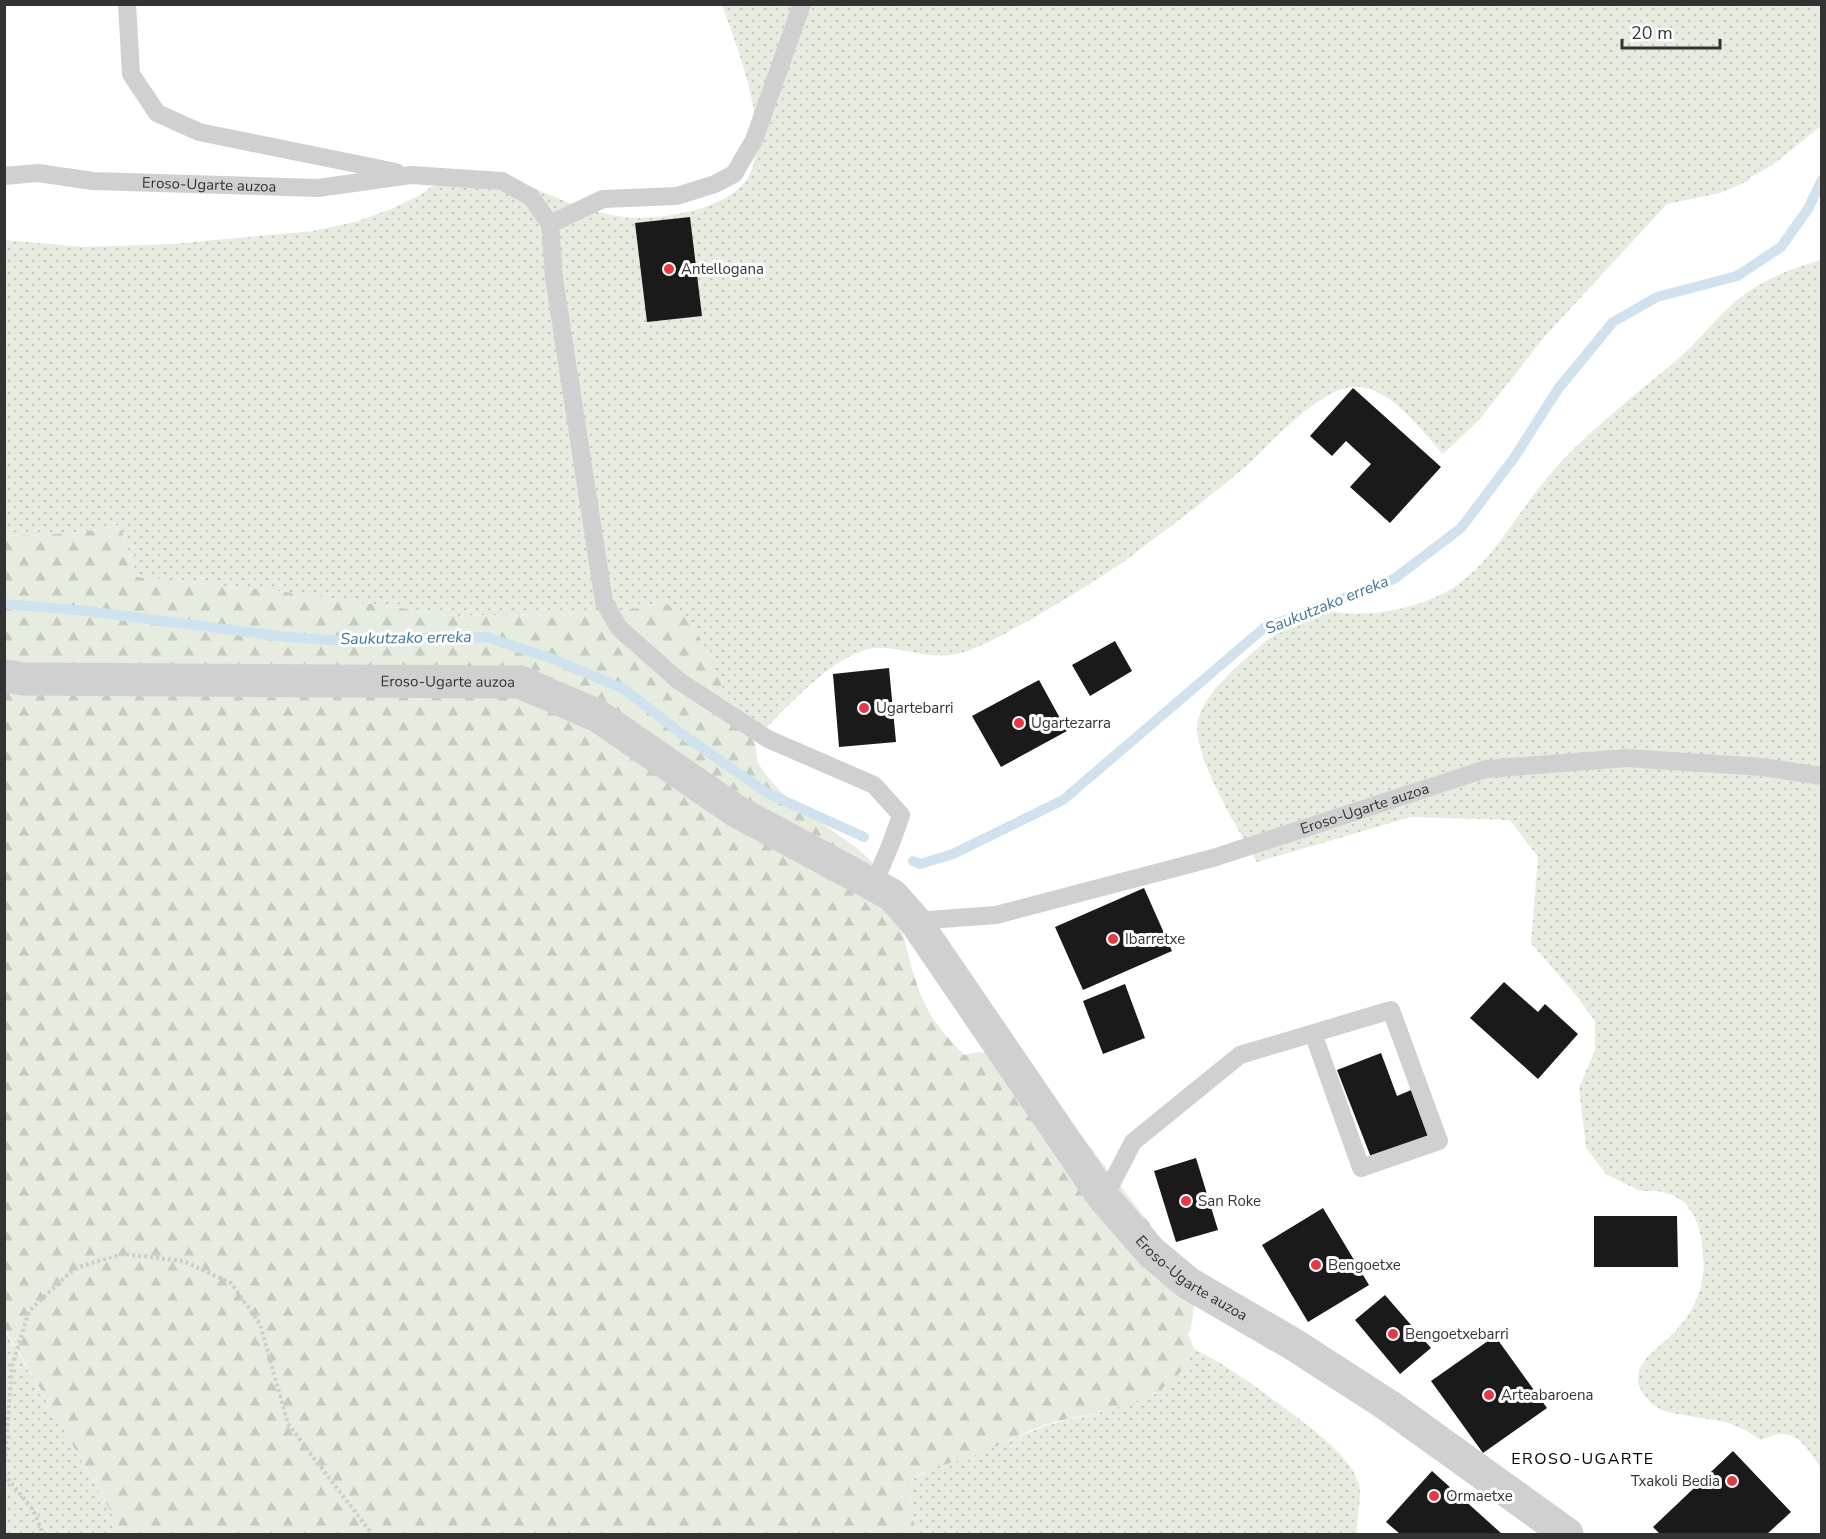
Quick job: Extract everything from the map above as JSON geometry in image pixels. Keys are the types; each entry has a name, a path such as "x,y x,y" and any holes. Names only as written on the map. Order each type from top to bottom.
{"street":[{"name":"Eroso-Ugarte auzoa","path":"11,678 520,682 598,716 736,811 892,895 915,921 1104,1198 1151,1252 1188,1283 1293,1344 1389,1406 1568,1534"}],"lane":[{"name":"Eroso-Ugarte auzoa","path":"128,4 131,74 157,113 199,132 411,175 502,181 531,196 550,224"},
{"path":"802,4 754,140 734,174 715,184 677,195 603,199 550,224 554,279 604,602 619,628 679,681 768,739 874,785 901,815 874,884"},
{"name":"Eroso-Ugarte auzoa","path":"4,176 38,173 93,181 318,188 411,175"},
{"name":"Eroso-Ugarte auzoa","path":"915,921 996,915 1213,858 1486,769 1626,758 1763,767 1821,776"},
{"path":"1104,1198 1133,1142 1240,1055 1313,1033 1391,1010 1439,1141 1360,1168 1313,1033"}],"path":[{"path":"43,1534 33,1510 4,1474 6,1409 12,1366 29,1311 75,1269 123,1254 183,1261 231,1283 260,1324 288,1425 372,1534"}],"green space":[{"path":"722,5 1821,5 1821,126 1771,166 1749,178 1750,180 1720,193 1667,204 1545,336 1479,420 1443,454 1403,410 1378,392 1351,387 1337,391 1308,408 1244,468 1200,504 1081,590 996,638 960,653 940,656 880,648 864,650 829,669 795,698 754,740 662,601 640,608 596,613 457,616 286,592 137,577 120,525 77,532 5,536 4,240 83,247 173,244 313,231 355,222 389,210 420,195 454,171 499,176 582,208 621,217 662,216 700,209 724,199 738,189 749,176 755,158 757,137 750,90"},
{"path":"1821,260 1821,1468 1803,1444 1790,1435 1782,1434 1761,1440 1726,1422 1661,1410 1644,1395 1638,1384 1639,1370 1647,1357 1673,1334 1693,1307 1701,1287 1704,1267 1701,1236 1695,1217 1685,1203 1673,1195 1658,1191 1640,1191 1606,1174 1586,1148 1579,1088 1595,1050 1595,1021 1531,943 1538,857 1510,820 1411,817 1257,862 1209,772 1201,752 1198,720 1208,699 1235,669 1262,644 1314,606 1348,613 1387,611 1425,601 1457,585 1483,562 1536,491 1577,446 1684,353 1736,301 1770,279"},
{"path":"120,525 137,577 286,592 457,616 596,613 640,608 662,601 676,610 696,631 703,643 727,697 751,733 755,742 758,763 768,777 777,788 799,806 864,854 879,871 894,903 918,988 937,1025 964,1055 979,1052 1002,1055 1080,1134 1150,1224 1183,1271 1189,1283 1194,1306 1191,1329 1188,1334 1194,1349 1187,1364 1164,1387 1133,1403 1048,1424 959,1461 933,1468 912,1480 912,1516 921,1534 117,1534 113,1524 114,1517 5,1329 4,536 77,532"},
{"path":"4,1329 114,1517 113,1524 117,1534 5,1534"},
{"path":"1194,1349 1232,1370 1267,1395 1331,1445 1345,1460 1359,1484 1357,1534 921,1534 917,1528 911,1508 912,1480 935,1466 967,1458 1047,1425 1109,1410 1154,1394 1185,1367"}],"building":[{"name":"Antellogana","path":"690,217 702,316 647,322 635,223"},
{"path":"1353,388 1441,467 1390,523 1350,487 1371,464 1346,441 1332,456 1310,436"},
{"path":"1115,641 1132,671 1090,696 1072,665"},
{"name":"Ugartebarri","path":"889,668 896,742 839,747 833,674"},
{"name":"Ugartezarra","path":"1039,680 1067,731 1001,767 972,716"},
{"name":"Ibarretxe","path":"1144,888 1172,951 1083,990 1055,927"},
{"path":"1504,982 1538,1012 1545,1004 1578,1034 1538,1079 1470,1018"},
{"path":"1125,984 1145,1038 1103,1054 1083,1001"},
{"path":"1381,1053 1397,1096 1416,1088 1435,1136 1372,1160 1337,1070"},
{"name":"San Roke","path":"1196,1158 1218,1230 1176,1242 1154,1171"},
{"name":"Bengoetxe","path":"1323,1208 1369,1285 1308,1322 1262,1245"},
{"path":"1594,1216 1677,1216 1678,1267 1594,1267"},
{"name":"Bengoetxebarri","path":"1385,1295 1431,1348 1400,1374 1355,1320"},
{"name":"Arteabaroena","path":"1495,1336 1547,1408 1483,1453 1431,1381"},
{"name":"Txakoli Bedia","path":"1733,1451 1791,1512 1767,1534 1660,1534 1653,1527"},
{"name":"Ormaetxe","path":"1432,1471 1502,1534 1400,1534 1386,1522"}],"waterway":[{"name":"Saukutzako erreka","path":"913,861 920,864 953,854 1063,800 1264,628 1394,579 1461,528 1514,458 1558,389 1613,322 1657,297 1737,276 1781,247 1808,209 1822,180"},
{"name":"Saukutzako erreka","path":"4,604 87,611 278,636 357,642 410,638 486,637 553,659 624,689 682,734 767,793 864,837"}],"place":[{"name":"Antellogana","path":"669,269"},
{"name":"Ugartebarri","path":"864,708"},
{"name":"Ugartezarra","path":"1019,723"},
{"name":"Ibarretxe","path":"1113,939"},
{"name":"San Roke","path":"1186,1201"},
{"name":"Bengoetxe","path":"1316,1265"},
{"name":"Bengoetxebarri","path":"1393,1334"},
{"name":"Arteabaroena","path":"1489,1395"},
{"name":"Txakoli Bedia","path":"1732,1481"},
{"name":"Ormaetxe","path":"1434,1496"}],"district":[{"name":"EROSO-UGARTE","path":"1583,1459"}]}
